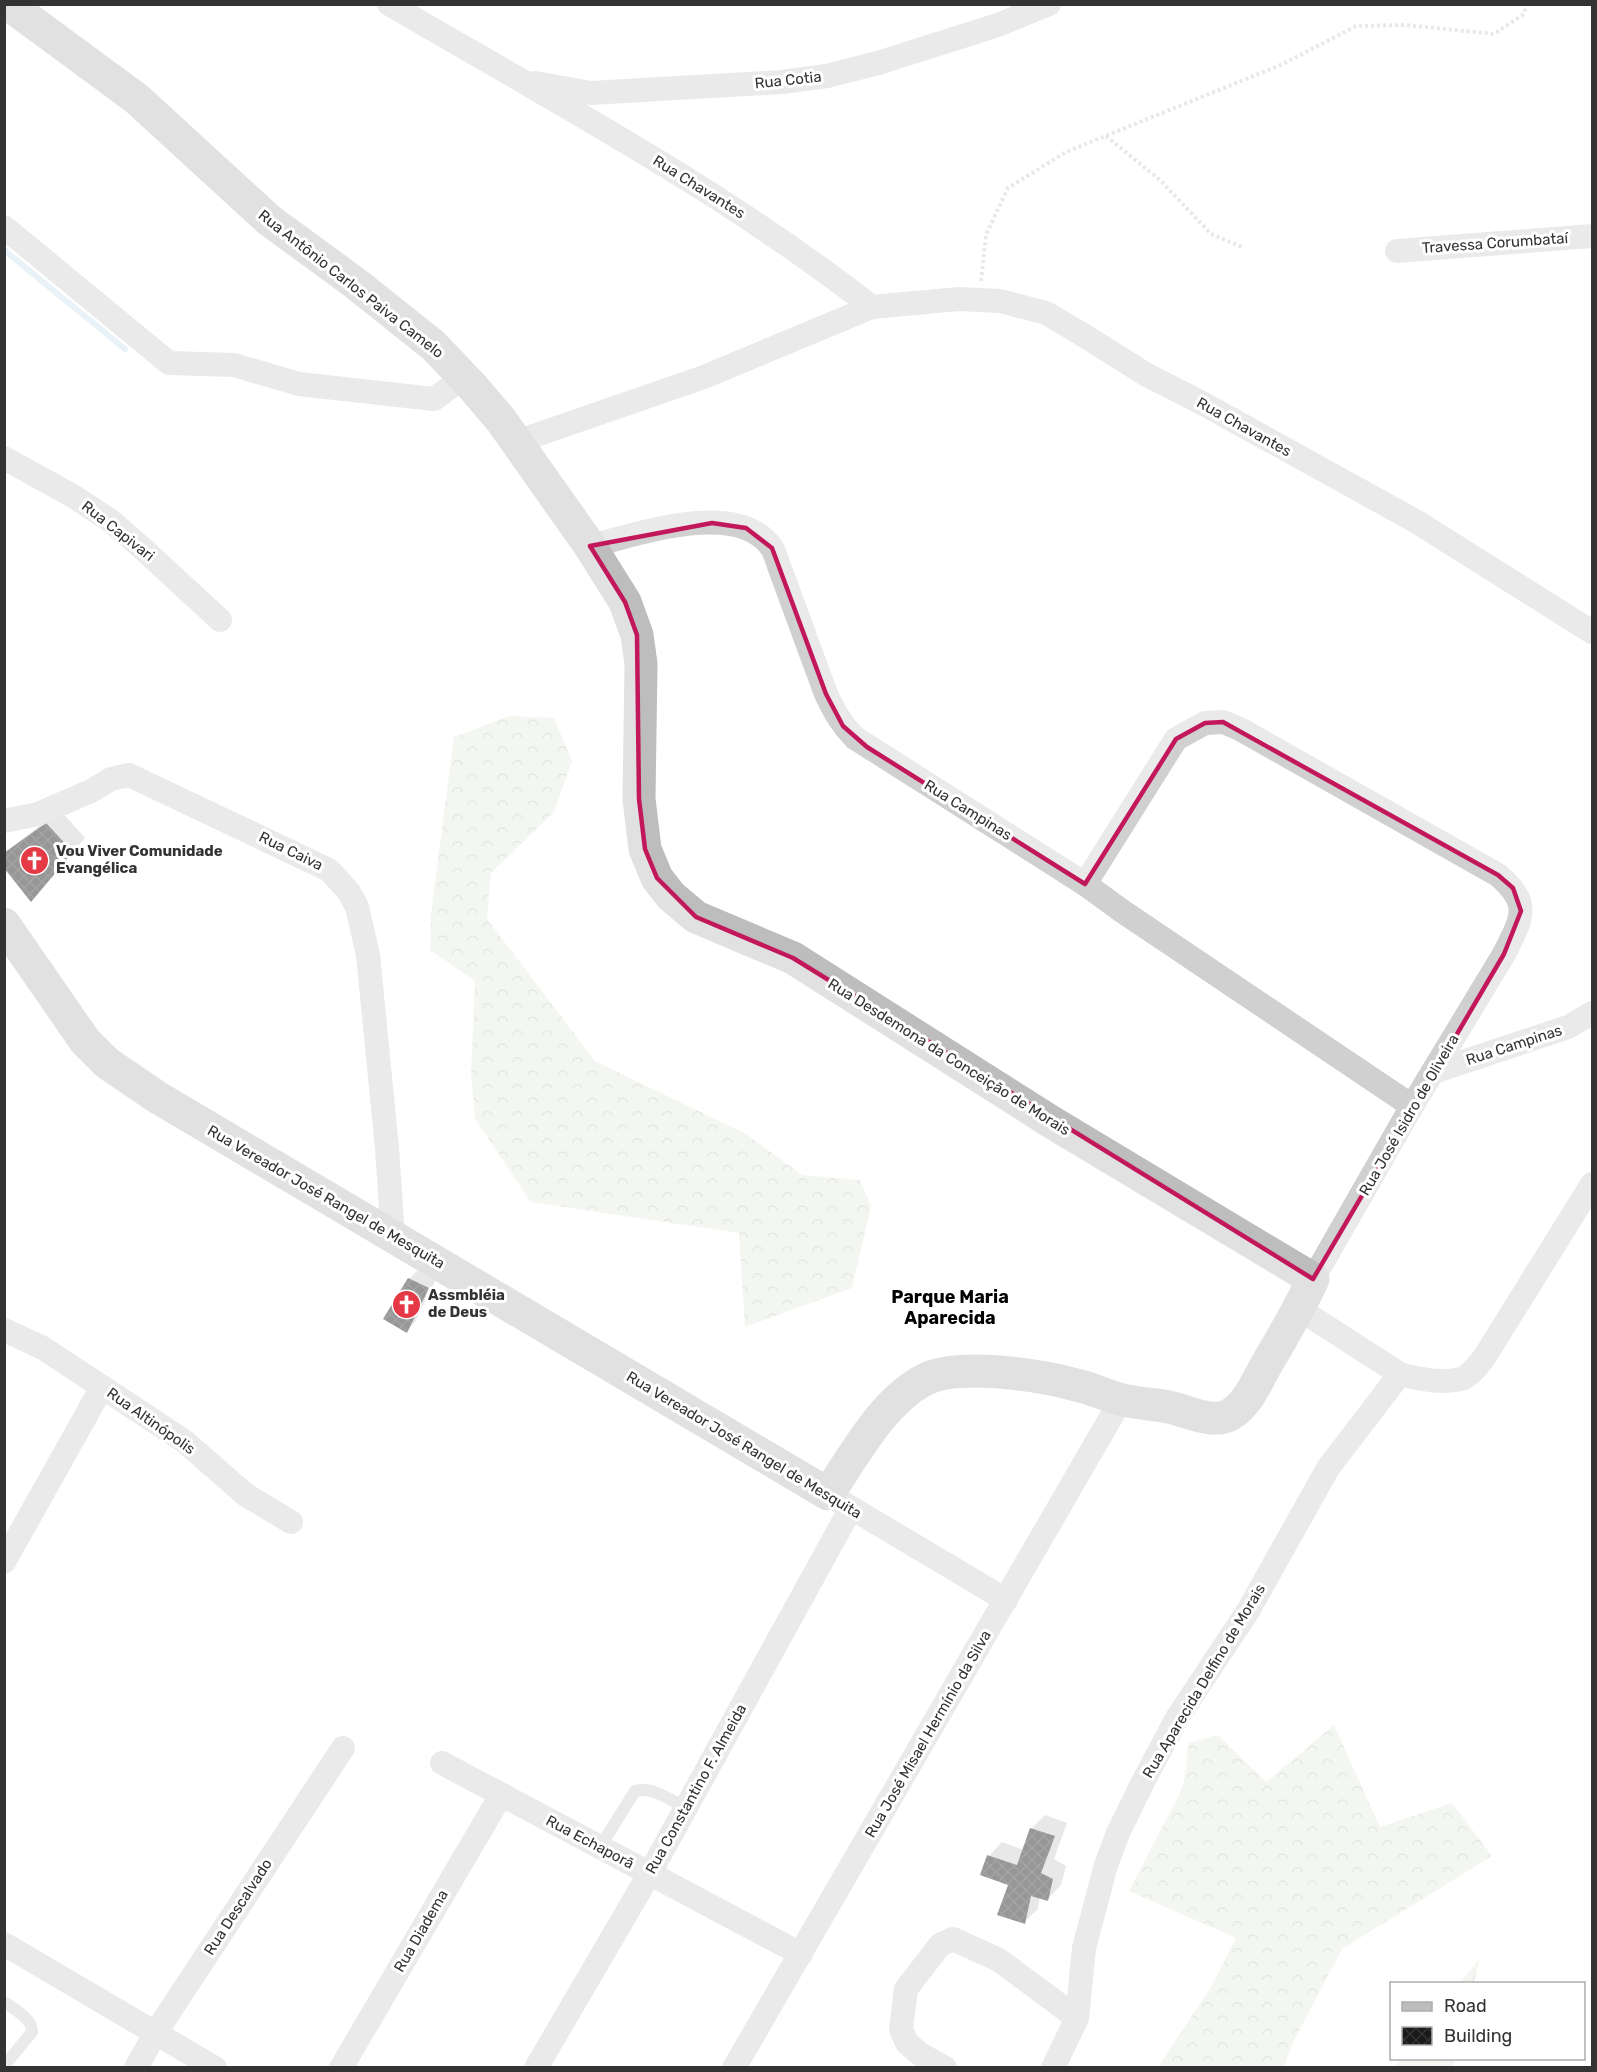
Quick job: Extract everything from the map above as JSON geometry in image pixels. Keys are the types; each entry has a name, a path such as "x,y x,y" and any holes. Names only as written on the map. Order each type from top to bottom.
{"street":[{"name":"Rua Antônio Carlos Paiva Camelo","path":"8,4 137,99 269,220 434,346 501,420 590,546 625,602 637,635 641,664 639,799"},
{"name":"Rua Chavantes","path":"389,4 687,178 794,248 872,307"},
{"name":"Rua Cotia","path":"518,80 591,93 782,82 827,76 878,63 987,28 1049,4"},
{"path":"4,227 169,363 234,365 299,384 434,399 464,377"},
{"name":"Travessa Corumbataí","path":"1396,251 1593,236"},
{"name":"Rua Chavantes","path":"516,442 704,377 872,307 959,299 1000,301 1055,318 1147,375 1417,522 1593,632"},
{"name":"Rua Capivari","path":"4,458 73,496 111,521 220,620"},
{"name":"Rua Campinas","path":"590,546 684,524 712,522 746,528 760,537 772,548 776,557 826,694 843,726 867,747 1085,884 1412,1106"},
{"name":"Rua José Isidro de Oliveira","path":"839,1501 880,1417 905,1393 925,1380 956,1372 1005,1372 1076,1384 1121,1400 1172,1408 1207,1418 1224,1418 1236,1412 1299,1309 1313,1279 1412,1106 1513,936 1521,911 1519,898 1513,888 1498,875 1240,729 1223,722 1205,723 1176,739 1085,884"},
{"name":"Rua Caiva","path":"4,821 38,814 91,791 111,779 129,775 329,870 349,892 357,907 368,955 387,1148 393,1236"},
{"name":"Rua Desdemona da Conceição de Morais","path":"639,799 645,849 657,878 671,896 696,917 793,958 1053,1123 1313,1279"},
{"name":"Rua Vereador José Rangel de Mesquita","path":"4,924 85,1041 108,1063 157,1097 1006,1600"},
{"name":"Rua Campinas","path":"1433,1072 1568,1027 1593,1013"},
{"path":"1299,1309 1400,1374 1419,1379 1462,1379 1476,1368 1487,1353 1593,1184"},
{"name":"Rua Altinópolis","path":"4,1330 43,1348 184,1441 246,1495 291,1522"},
{"name":"Rua Aparecida Delfino de Morais","path":"1077,2018 1084,1948 1106,1865 1118,1833 1144,1780 1178,1718 1248,1611 1328,1468 1400,1374"},
{"path":"4,1562 102,1387"},
{"name":"Rua José Misael Hermínio da Silva","path":"734,2067 1121,1400"},
{"name":"Rua Constantino F. Almeida","path":"536,2067 686,1808 839,1501"},
{"name":"Rua Descalvado","path":"136,2067 156,2032 343,1748"},
{"name":"Rua Echaporã","path":"442,1763 801,1954"},
{"name":"Rua Diadema","path":"341,2067 501,1795"},
{"path":"945,2067 920,2054 907,2043 901,2029 906,1989 940,1945 953,1939 999,1960 1077,2018 1053,2067"},
{"path":"4,1944 215,2067"}],"lane":[{"path":"600,1847 635,1791 642,1789 654,1792 686,1808"},
{"path":"4,2002 29,2021 32,2032 4,2066"}],"path":[{"path":"978,300 986,235 1008,188 1066,152 1283,64 1356,26 1405,25 1494,34 1524,14 1526,4"},
{"path":"1106,136 1160,180 1211,234 1242,247"}],"highlighted area":[{"path":"712,523 746,528 772,548 826,694 843,726 867,747 1085,884 1176,739 1205,723 1223,722 1498,875 1513,888 1521,911 1504,954 1313,1279 793,958 696,917 657,878 645,849 639,799 637,635 625,602 590,546"}],"green space":[{"path":"509,716 554,718 572,761 554,812 491,873 487,919 595,1061 746,1134 802,1175 860,1180 871,1206 852,1288 745,1327 739,1233 531,1202 475,1119 471,1075 475,981 430,950 431,914 454,737"},
{"path":"1334,1725 1380,1827 1452,1803 1492,1856 1342,1949 1294,2040 1284,2067 1158,2067 1211,1987 1236,1938 1129,1891 1183,1787 1189,1743 1218,1735 1266,1782"},
{"path":"1480,1958 1474,1982 1461,1982"},
{"path":"1401,2060 1455,2060 1453,2067 1395,2067"}],"building":[{"name":"Vou Viver Comunidade Evangélica","path":"46,823 73,852 31,902 4,868 4,853"},
{"name":"Assmbléia de Deus","path":"408,1278 429,1288 407,1333 383,1319"},
{"path":"1030,1828 1055,1836 1041,1873 1053,1879 1048,1901 1031,1896 1025,1924 997,1915 1008,1885 980,1875 987,1855 1017,1865"}],"waterway":[{"path":"4,250 125,349"}],"place":[{"name":"Vou Viver Comunidade Evangélica","path":"35,860"},
{"name":"Assmbléia de Deus","path":"407,1304"}],"district":[{"name":"Parque Maria Aparecida","path":"950,1307"}]}
